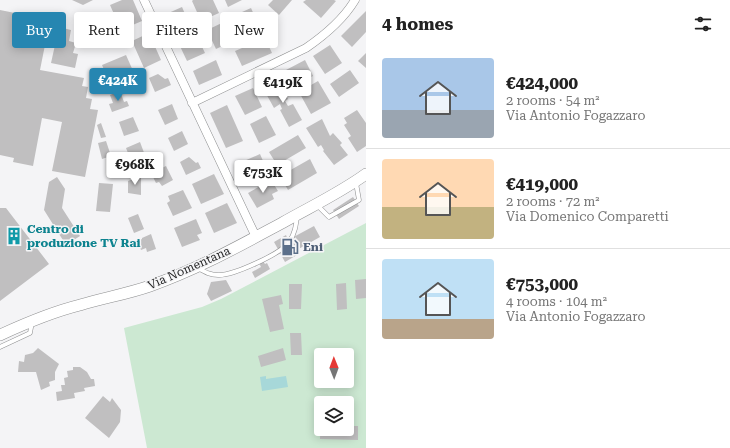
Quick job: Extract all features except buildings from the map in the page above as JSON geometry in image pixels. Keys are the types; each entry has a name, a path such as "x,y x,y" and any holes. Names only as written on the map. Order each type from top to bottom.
{"main road":[{"name":"Via Nomentana","path":"0,335 32,321 71,307 148,286 196,266 256,237 366,174"}],"street":[{"path":"144,0 256,237"},
{"path":"192,104 306,48 338,22 355,0"}],"lane":[{"path":"316,204 329,217 359,200 356,181"},
{"path":"196,266 213,275 228,274 237,272 274,254 291,240 295,231 297,214"},
{"path":"0,347 30,333 32,321"}],"green space":[{"path":"366,223 366,448 147,448 124,328 202,307 221,299"}],"water":[{"path":"266,376 266,379 286,376 288,387 262,391 260,377"}],"place":[{"name":"Centro di produzione TV Rai","path":"14,236"},
{"name":"Eni","path":"290,247"}]}
